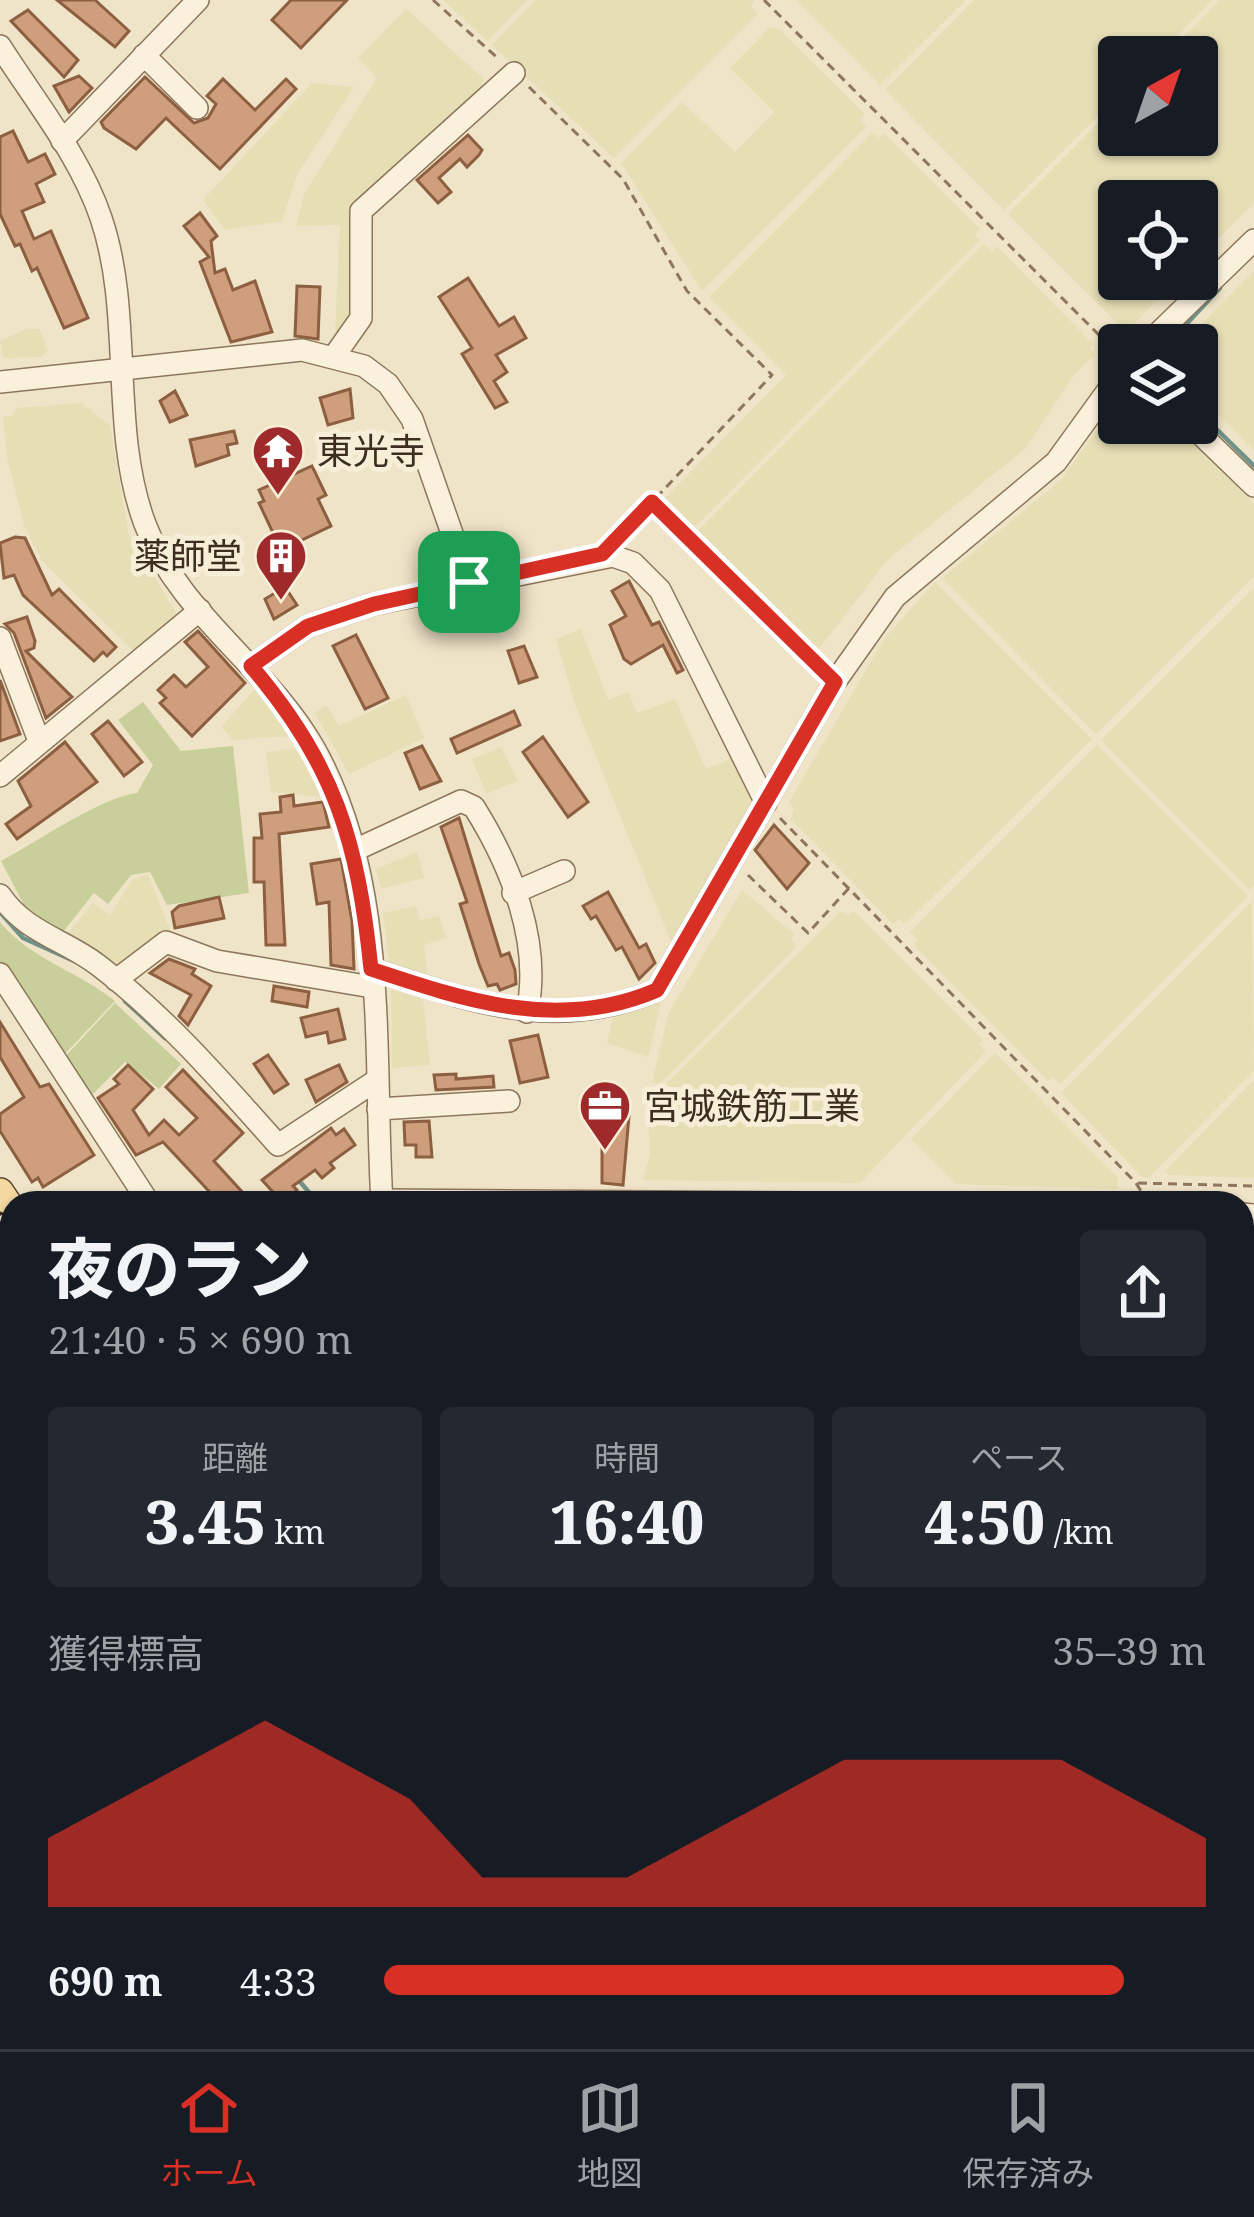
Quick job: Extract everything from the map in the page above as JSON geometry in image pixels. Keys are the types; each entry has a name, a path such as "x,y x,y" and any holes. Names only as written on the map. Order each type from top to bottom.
{"street":[{"path":"62,141 198,0"},
{"path":"0,46 62,141 101,220 133,476 144,523 163,562 314,748 355,850 371,978 382,1191"},
{"path":"144,55 197,108"},
{"path":"335,355 361,318 361,211 514,73"},
{"path":"1168,324 1254,240"},
{"path":"0,382 270,352 335,355 388,384 412,418 469,582"},
{"path":"116,980 166,942 217,961 371,978 527,1012 607,1009 657,990 835,682 895,597 1056,462 1098,404"},
{"path":"1211,444 1254,486"},
{"path":"251,666 308,626 469,582 602,554 633,563 660,590 766,803"},
{"path":"0,776 200,610"},
{"path":"0,638 39,741"},
{"path":"355,850 461,801 474,807 486,826 532,945 534,980 527,1012"},
{"path":"513,892 564,872"},
{"path":"0,895 16,918 116,980 196,1053 278,1145 377,1080"},
{"path":"0,974 140,1191"},
{"path":"378,1109 509,1101"}],"path":[{"path":"433,0 623,179 688,291 772,375 602,554"},
{"path":"764,0 1098,334"},
{"path":"652,502 835,682"},
{"path":"766,803 1141,1191"},
{"path":"733,862 808,933 849,888"},
{"path":"1136,1183 1254,1186"}],"shaded area":[{"path":"443,0 527,0 487,41"},
{"path":"536,0 754,0 751,7 758,14 614,158 492,45"},
{"path":"796,0 966,0 880,85"},
{"path":"974,0 1213,0 1177,36 1098,36 1098,116 1004,210 885,90"},
{"path":"1220,0 1254,0 1254,203 1218,239 1218,180 1098,180 1098,300 1157,300 1134,324 1118,324 1008,214 1098,123 1098,156 1218,156 1218,36 1185,36"},
{"path":"406,9 484,79 481,89 351,212 350,316 335,334 340,225 296,226 304,194 377,78 358,58"},
{"path":"770,27 779,29 865,114 860,120 866,127 702,291 621,163 682,102 735,152 774,112 730,68"},
{"path":"312,83 354,87 297,175 282,221 225,230 203,200"},
{"path":"873,132 879,138 884,133 980,229 975,235 980,240 692,530 662,501 786,375 709,297"},
{"path":"984,244 992,251 997,246 1093,344 1089,349 1095,354 1074,375 1026,448 887,560 816,653 696,533"},
{"path":"1254,271 1254,451 1218,414 1218,324 1202,324"},
{"path":"39,329 48,351 41,357 3,358 0,341"},
{"path":"81,403 110,425 129,536 178,616 135,652 42,561 24,525 7,457 3,416 12,416 17,408"},
{"path":"1098,429 1098,444 1196,444 1254,504 1254,576 1096,734 942,578 1061,480"},
{"path":"935,582 1092,739 905,924 899,919 893,924 791,819 794,809 789,802 884,639"},
{"path":"1254,588 1254,886 1250,890 1101,740"},
{"path":"581,629 608,700 628,692 637,713 675,699 706,769 733,758 757,807 673,946 576,707 556,639"},
{"path":"255,689 292,736 233,740 221,727"},
{"path":"406,695 424,738 349,774 315,713 326,705 339,726"},
{"path":"1097,745 1248,896 1060,1084 1053,1077 1048,1081 914,945 918,940 910,932"},
{"path":"501,747 518,781 486,794 472,759"},
{"path":"299,748 323,797 271,792 266,752"},
{"path":"417,852 424,878 381,889 376,869"},
{"path":"148,874 172,935 117,974 62,940 93,903 110,915 132,880"},
{"path":"742,890 794,934 791,939 797,946 658,1086 652,1081 669,1012"},
{"path":"1252,901 1254,1071 1148,1178 1142,1177 1061,1093"},
{"path":"416,906 420,920 439,916 446,938 424,945 428,982 390,971 383,913"},
{"path":"841,911 848,916 854,911 983,1040 979,1044 986,1051 860,1183 643,1180 650,1154 647,1102"},
{"path":"391,989 423,999 430,1065 392,1068"},
{"path":"653,1001 661,1004 648,1057 607,1043 614,1012"},
{"path":"995,1053 1118,1178 1118,1189 956,1184 911,1139"},
{"path":"1254,1080 1254,1178 1169,1175 1165,1171"}],"green space":[{"path":"143,702 181,751 233,746 249,893 167,905 150,872 131,875 108,904 94,893 59,937 27,911 1,861 86,812 137,793 153,765 118,720"},
{"path":"0,922 25,945 115,1001 61,1058 0,963"},
{"path":"115,1003 181,1064 159,1089 125,1062 87,1100 62,1060"}],"building":[{"path":"57,0 95,0 129,31 115,47"},
{"path":"291,0 347,0 301,48 272,20"},
{"path":"28,10 78,60 64,77 11,21"},
{"path":"79,76 92,88 69,112 54,86"},
{"path":"145,77 194,123 208,118 216,104 207,96 223,79 255,110 286,79 296,89 220,169 166,118 136,149 104,128 101,122"},
{"path":"13,131 28,162 45,154 55,174 36,184 44,202 22,211 34,239 51,231 88,318 64,328 37,268 32,271 0,214 0,137"},
{"path":"468,135 482,150 467,167 460,159 439,178 451,192 438,203 417,180"},
{"path":"200,213 217,236 211,241 215,273 225,269 233,290 255,281 272,332 231,342 200,262 209,257 184,226"},
{"path":"468,278 499,326 514,317 526,338 496,355 507,372 494,381 507,402 495,408 462,354 472,348 439,297"},
{"path":"297,286 320,287 318,339 295,336"},
{"path":"350,389 353,418 328,425 320,398"},
{"path":"175,391 187,415 170,422 160,401"},
{"path":"234,431 237,443 227,445 229,455 196,466 190,440"},
{"path":"312,466 326,495 318,499 331,526 281,550 259,503 264,501 259,490"},
{"path":"25,538 52,595 59,589 116,647 107,656 103,652 94,661 23,595 14,575 4,578 0,543"},
{"path":"629,581 652,625 659,622 683,670 677,673 663,645 631,664 624,659 610,625 626,616 612,591"},
{"name":"薬師堂","path":"285,587 297,605 274,619 265,599"},
{"path":"27,617 35,641 34,648 26,651 72,697 46,718 14,633 5,624"},
{"path":"198,631 245,683 192,736 160,703 166,698 158,690 174,675 186,687 208,667 185,642"},
{"path":"356,635 388,698 365,709 333,646"},
{"path":"524,646 537,677 519,683 508,651"},
{"path":"0,680 20,734 0,741"},
{"path":"514,711 520,725 457,753 451,739"},
{"path":"108,721 142,762 124,776 92,734"},
{"path":"543,737 588,802 568,817 523,752"},
{"path":"65,742 97,782 17,839 6,824 31,806 18,781"},
{"path":"422,746 441,781 420,789 405,753"},
{"path":"293,795 294,806 323,802 329,827 279,834 285,945 266,945 264,882 254,882 254,838 262,838 260,814 281,812 280,797"},
{"path":"459,818 501,956 509,953 515,970 516,984 500,990 497,984 488,986 479,964 460,904 467,902 441,827"},
{"path":"774,825 809,863 787,889 755,850"},
{"path":"341,859 352,921 354,969 331,965 329,902 317,904 311,864"},
{"path":"608,892 639,948 646,944 655,963 639,979 622,947 616,950 596,916 591,919 583,906"},
{"path":"219,897 224,918 175,928 172,912 179,906"},
{"path":"169,959 195,969 192,974 211,986 188,1025 179,1016 191,995 150,973"},
{"path":"274,986 309,992 307,1007 272,1001"},
{"path":"338,1009 345,1039 329,1043 327,1032 306,1037 301,1018"},
{"path":"0,1022 40,1087 49,1084 94,1155 43,1187 38,1178 32,1182 0,1131 0,1114 24,1097 0,1057"},
{"path":"538,1035 548,1077 520,1083 510,1041"},
{"path":"268,1055 288,1084 274,1093 254,1064"},
{"path":"128,1065 153,1089 133,1110 149,1135 164,1120 179,1135 197,1118 166,1087 183,1070 243,1133 214,1161 241,1191 209,1191 163,1142 136,1155 98,1098 119,1084 114,1079"},
{"path":"339,1065 347,1082 316,1102 306,1080"},
{"path":"456,1074 456,1079 493,1076 494,1087 436,1090 434,1075"},
{"path":"602,1114 629,1116 623,1185 602,1183"},
{"path":"429,1121 432,1157 416,1157 416,1145 405,1145 404,1122"},
{"path":"331,1128 336,1135 344,1129 355,1145 330,1163 334,1168 322,1178 315,1170 293,1186 296,1191 272,1191 262,1180"}],"waterway":[{"path":"1187,324 1220,288"},
{"path":"1218,431 1254,466"},
{"path":"0,912 23,938 74,961"},
{"path":"125,1001 165,1038"},
{"path":"296,1177 308,1191"}],"place":[{"name":"東光寺","path":"278,497"},
{"name":"薬師堂","path":"281,602"},
{"name":"宮城鉄筋工業","path":"605,1152"}],"route":[{"path":"652,502 835,682 657,990 607,1009 527,1012 371,969 355,850 337,797 314,748 251,666 308,626 374,604 469,582 602,554 652,502"}]}
